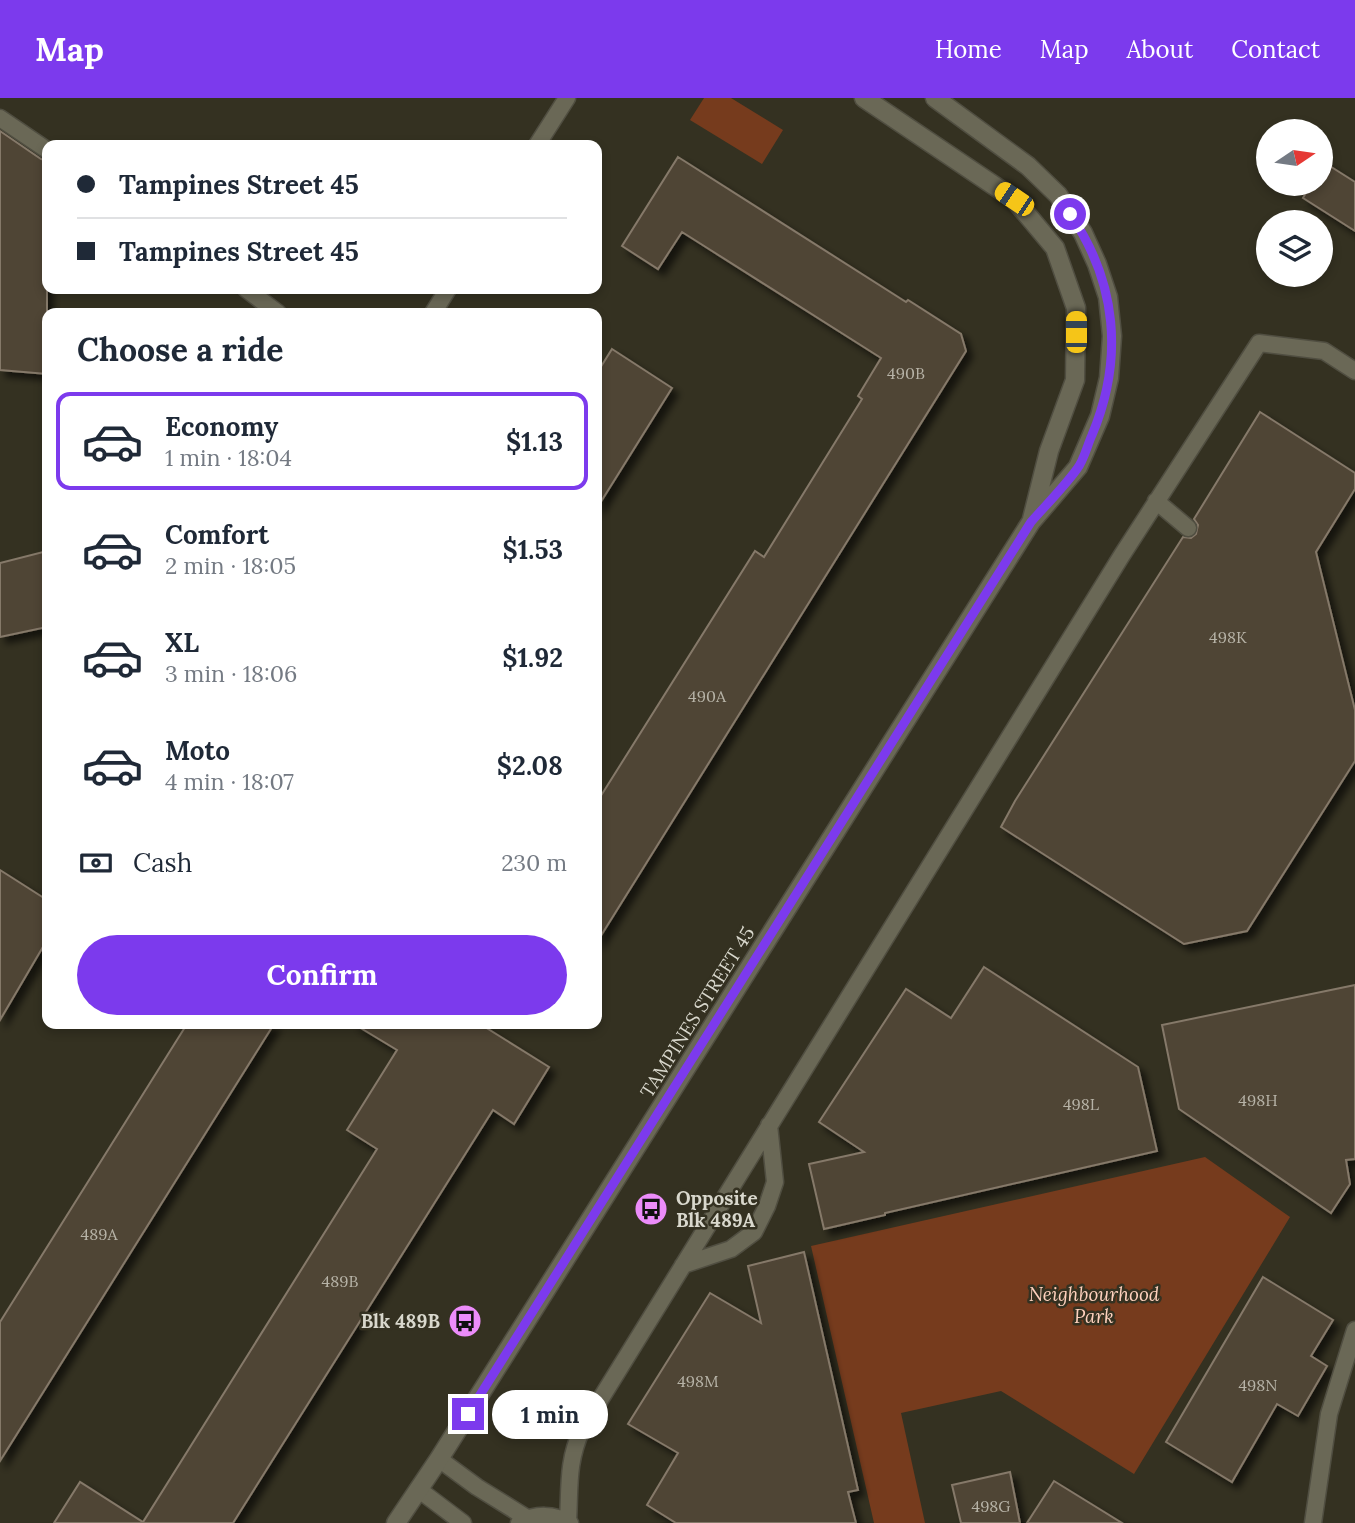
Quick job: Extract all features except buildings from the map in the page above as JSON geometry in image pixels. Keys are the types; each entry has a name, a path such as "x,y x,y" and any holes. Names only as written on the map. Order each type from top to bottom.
{"street":[{"name":"TAMPINES STREET 45","path":"864,98 1014,199 1055,248 1076,308 1075,380 1049,451 1031,522"},
{"name":"TAMPINES STREET 45","path":"397,1523 1031,522 1079,467 1100,416 1109,378 1112,336 1108,298 1083,233 1058,195 1028,166 935,98"}],"lane":[{"path":"540,140 567,98"},
{"path":"0,118 42,147"},
{"path":"253,294 271,308"},
{"path":"439,1459 523,1521 548,1516 569,1522 569,1477 574,1445 582,1429 1156,501 1259,343 1324,351 1355,371"},
{"path":"1156,501 1188,528"},
{"path":"683,1265 731,1249 754,1232 775,1182 769,1125"},
{"path":"1313,1523 1329,1414 1355,1330"},
{"path":"418,1489 463,1523"}],"green space":[{"path":"704,98 731,98 783,130 762,164 690,120"},
{"name":"Neighbourhood Park","path":"1205,1157 1290,1217 1134,1474 1001,1391 901,1413 925,1523 874,1523 811,1246"}],"place":[{"name":"Opposite Blk 489A","path":"651,1209"},
{"name":"Blk 489B","path":"465,1321"}],"route":[{"path":"468,1414 1031,522 1079,467 1100,416 1109,378 1112,336 1108,298 1097,264 1083,233 1070,214"}]}
